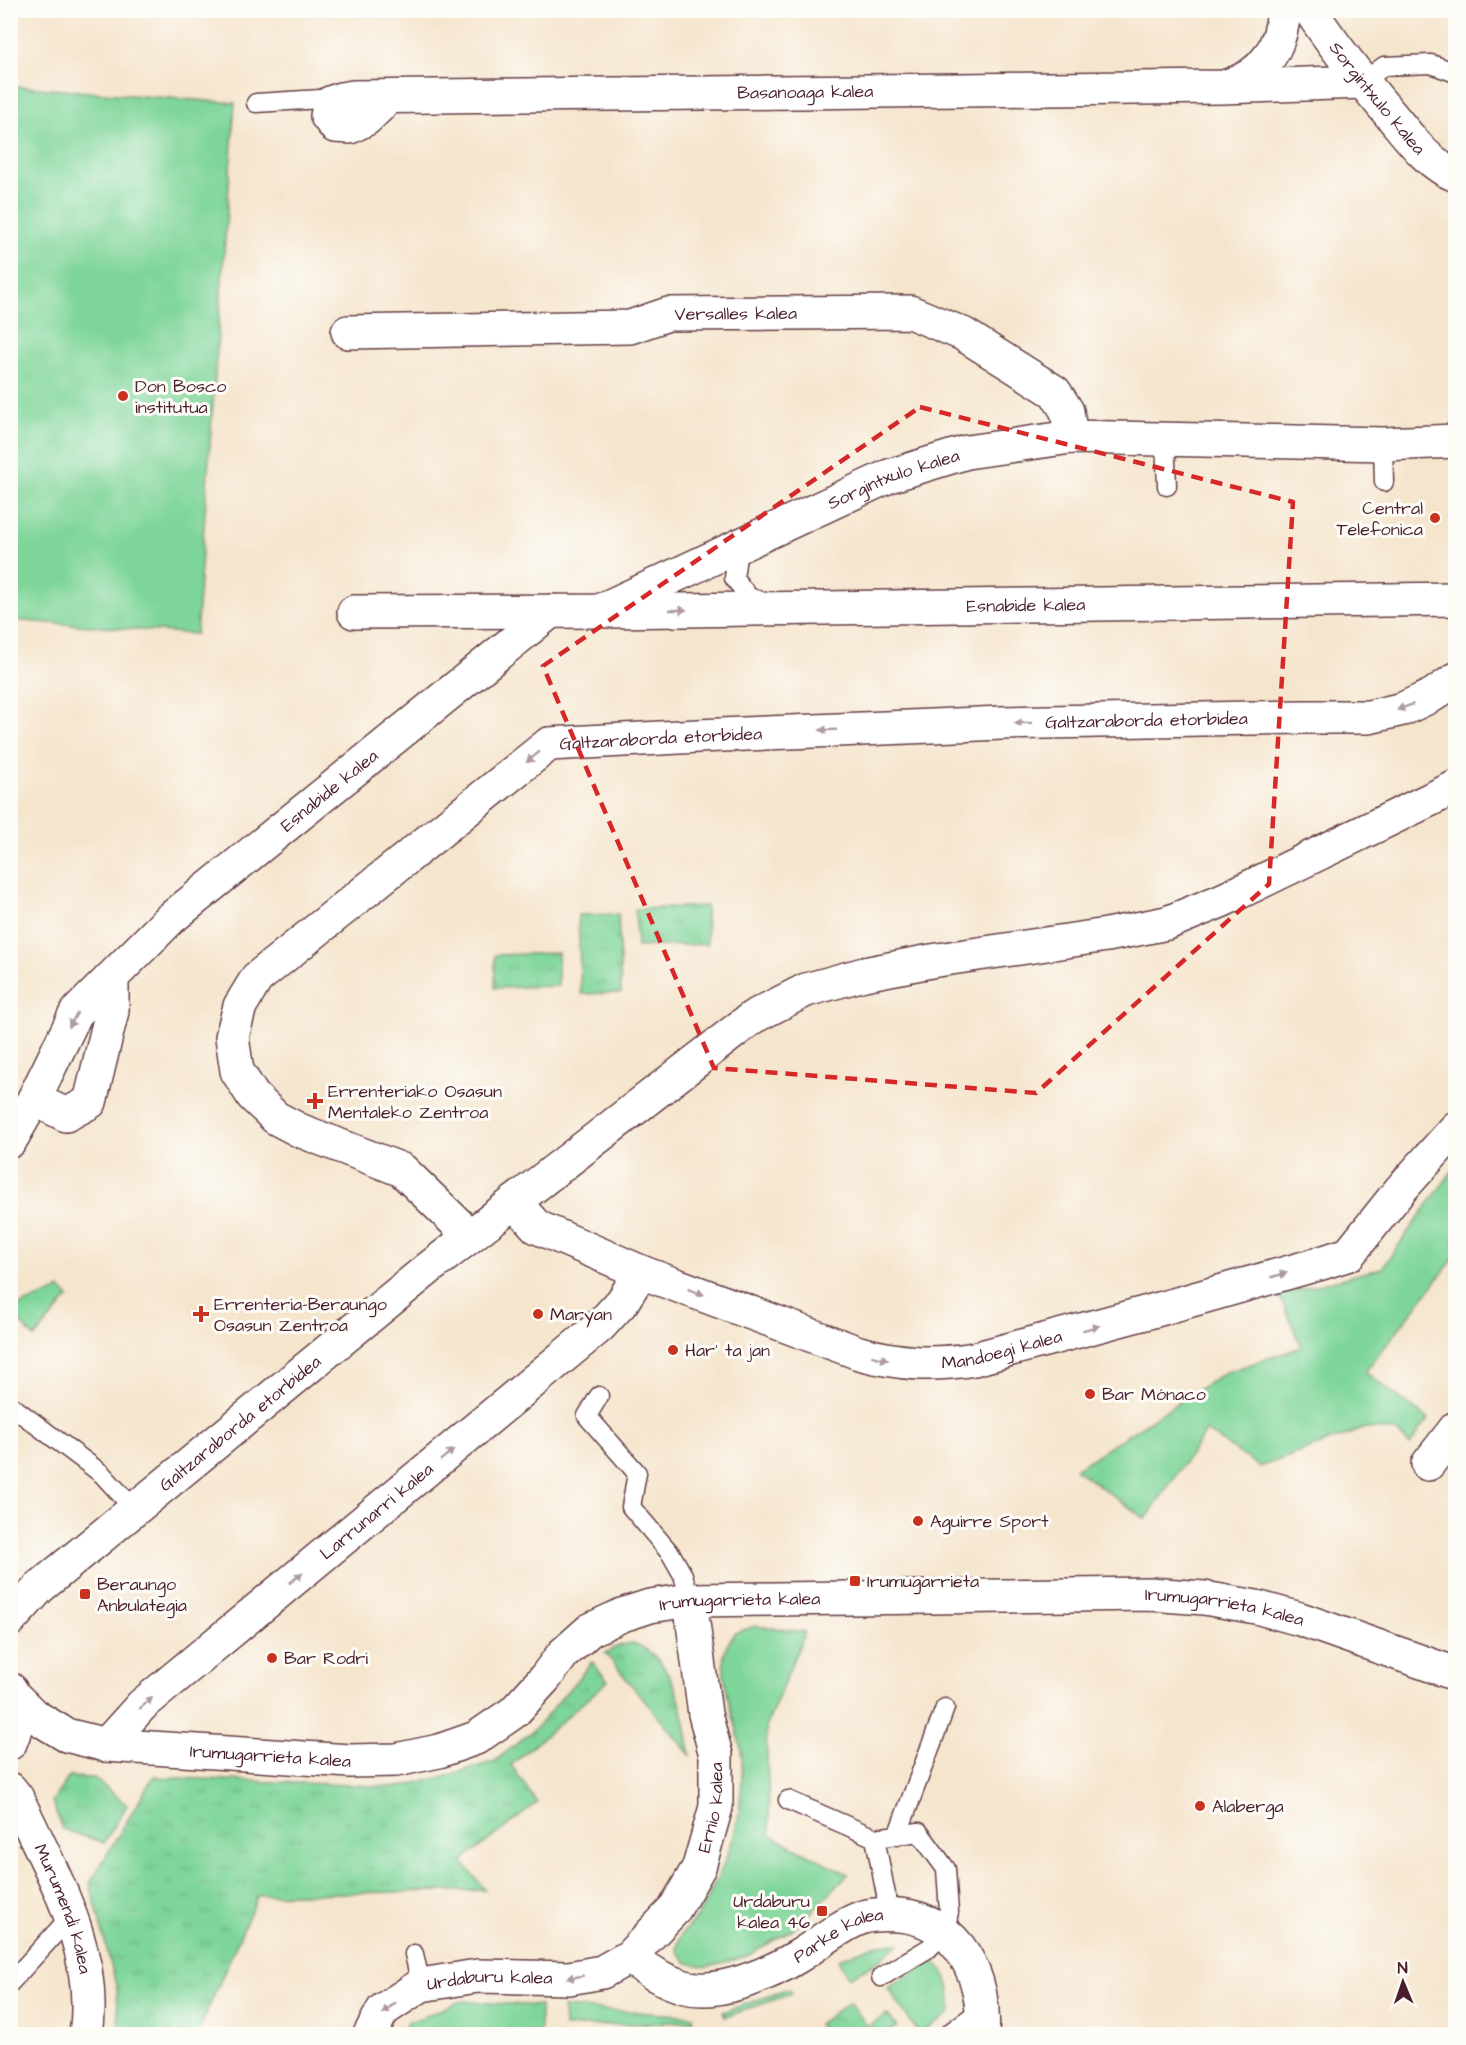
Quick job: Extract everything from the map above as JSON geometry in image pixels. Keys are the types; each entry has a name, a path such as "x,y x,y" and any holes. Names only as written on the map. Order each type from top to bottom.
{"street":[{"path":"1284,10 1282,29 1274,49 1272,64 1284,78 1301,84"},
{"name":"Sorgintxulo kalea","path":"1310,10 1329,40 1432,161 1455,175"},
{"name":"Basanoaga kalea","path":"1222,87 1244,81 1259,70 1287,31 1302,25 1317,28 1329,40 1330,60 1320,76 1311,82 1301,84"},
{"name":"Basanoaga kalea","path":"353,97 1222,87 1363,81"},
{"name":"Versalles kalea","path":"348,332 630,327 668,314 910,312 963,334 1055,392 1067,411 1071,437"},
{"name":"Sorgintxulo kalea","path":"354,612 599,611 889,476 967,452 1071,437 1383,444 1455,441"},
{"name":"Esnabide kalea","path":"599,611 1455,599"},
{"name":"Esnabide kalea","path":"10,1141 34,1099 76,1013 170,919 551,611"},
{"name":"Galtzaraborda etorbidea","path":"470,1236 402,1170 299,1130 276,1118 253,1096 237,1071 232,1037 240,1006 257,978 549,744 1002,723 1368,717 1403,709 1433,695 1455,679"},
{"name":"Galtzaraborda etorbidea","path":"12,1626 40,1587 134,1509 470,1236 753,1017 806,990 864,974 931,961 1107,935 1167,923 1223,900 1455,787"},
{"path":"34,1099 66,1115 90,1102 112,1011 112,977"},
{"name":"Mandoegi kalea","path":"514,1202 537,1227 642,1272 859,1353 919,1364 949,1363 974,1359 1156,1310 1348,1254 1455,1128"},
{"name":"Larrunarri kalea","path":"106,1745 142,1705 599,1328 622,1302 642,1272"},
{"path":"1428,1464 1455,1428"},
{"name":"Irumugarrieta kalea","path":"13,1693 33,1715 66,1735 106,1745 350,1761 396,1760 439,1751 476,1738 514,1712 563,1654 590,1630 622,1615 650,1606 690,1600 1150,1594 1204,1598 1257,1607 1300,1619 1455,1674"},
{"name":"Ernio kalea","path":"629,1957 674,1910 699,1867 716,1806 716,1755 705,1714 690,1600"},
{"path":"11,1743 18,1720 13,1693"},
{"name":"Irumugarrieta kalea","path":"11,1743 30,1737 66,1735"},
{"name":"Murumendi kalea","path":"10,1789 17,1798 71,1916 81,1949 87,1983 89,2017 86,2034"},
{"name":"Parke kalea","path":"629,1957 656,1976 686,1988 707,1989 738,1983 771,1972 840,1927 864,1917 887,1914 910,1916 929,1922 945,1932 969,1961 978,1986 982,2022"},
{"name":"Urdaburu kalea","path":"370,2034 383,2010 421,1985 477,1976 569,1978 602,1972 629,1957"}],"lane":[{"name":"Basanoaga kalea","path":"1363,81 1384,66 1431,64 1455,73"},
{"path":"256,102 353,97"},
{"path":"1165,439 1167,486"},
{"path":"1383,444 1384,482"},
{"path":"753,538 737,556 734,578 748,597 782,609"},
{"path":"599,1396 587,1416 637,1473 631,1507 671,1554 683,1575 690,1600"},
{"path":"10,1405 102,1474 134,1509"},
{"path":"897,1836 945,1708"},
{"path":"788,1800 875,1838 919,1832 945,1869 949,1912 945,1932 929,1948 881,1977"},
{"path":"875,1838 886,1895 887,1914"},
{"path":"10,1983 71,1916"},
{"path":"414,1954 421,1985"},
{"path":"948,2034 982,2022"}],"highlighted area":[{"path":"920,407 1293,502 1269,884 1036,1093 714,1068 543,666"}],"green space":[{"name":"Don Bosco institutua","path":"11,86 235,103 196,634 11,620"},
{"path":"706,906 707,944 637,947 635,909"},
{"path":"618,914 621,993 581,994 578,915"},
{"path":"558,953 558,986 495,988 495,955"},
{"path":"1455,1167 1455,1257 1365,1372 1428,1419 1410,1445 1396,1431 1366,1428 1260,1467 1206,1431 1146,1519 1075,1469 1224,1373 1302,1347 1279,1295 1382,1268"},
{"path":"60,1289 69,1297 34,1338 11,1312 11,1309"},
{"path":"755,1626 805,1632 766,1727 770,1835 848,1874 798,1926 747,1956 707,1967 687,1963 677,1950 680,1938 700,1912 713,1888 735,1831 740,1804 742,1758 727,1693 724,1654 734,1633"},
{"path":"633,1643 660,1661 669,1675 681,1706 690,1755 605,1653 621,1645"},
{"path":"592,1662 608,1681 511,1765 537,1803 462,1861 485,1890 258,1895 197,2034 119,2034 117,1989 90,1883 153,1777 401,1787 450,1775 495,1761 537,1727"},
{"path":"69,1777 94,1778 127,1805 104,1843 62,1829 52,1801"},
{"path":"899,1944 872,1965 848,1977 838,1959 873,1946"},
{"path":"933,1960 946,1978 951,1997 951,2012 919,2034 888,1988"},
{"path":"789,1989 791,1994 725,2017 723,2012"},
{"path":"461,2001 540,2006 540,2033 401,2034 407,2023"},
{"path":"850,2002 868,2027 887,2014 897,2027 886,2034 825,2034 818,2024"},
{"path":"563,2007 693,2016 693,2021 564,2027"}],"place":[{"name":"Don Bosco institutua","path":"123,396"},
{"name":"Central Telefonica","path":"1435,518"},
{"name":"Errenteriako Osasun Mentaleko Zentroa","path":"315,1101"},
{"name":"Errenteria-Beraungo Osasun Zentroa","path":"201,1314"},
{"name":"Maryan","path":"538,1314"},
{"name":"Har' ta jan","path":"673,1350"},
{"name":"Bar Mónaco","path":"1090,1394"},
{"name":"Aguirre Sport","path":"918,1521"},
{"name":"Irumugarrieta","path":"855,1581"},
{"name":"Beraungo Anbulategia","path":"85,1594"},
{"name":"Bar Rodri","path":"272,1658"},
{"name":"Alaberga","path":"1200,1806"},
{"name":"Urdaburu kalea 46","path":"822,1911"}]}
